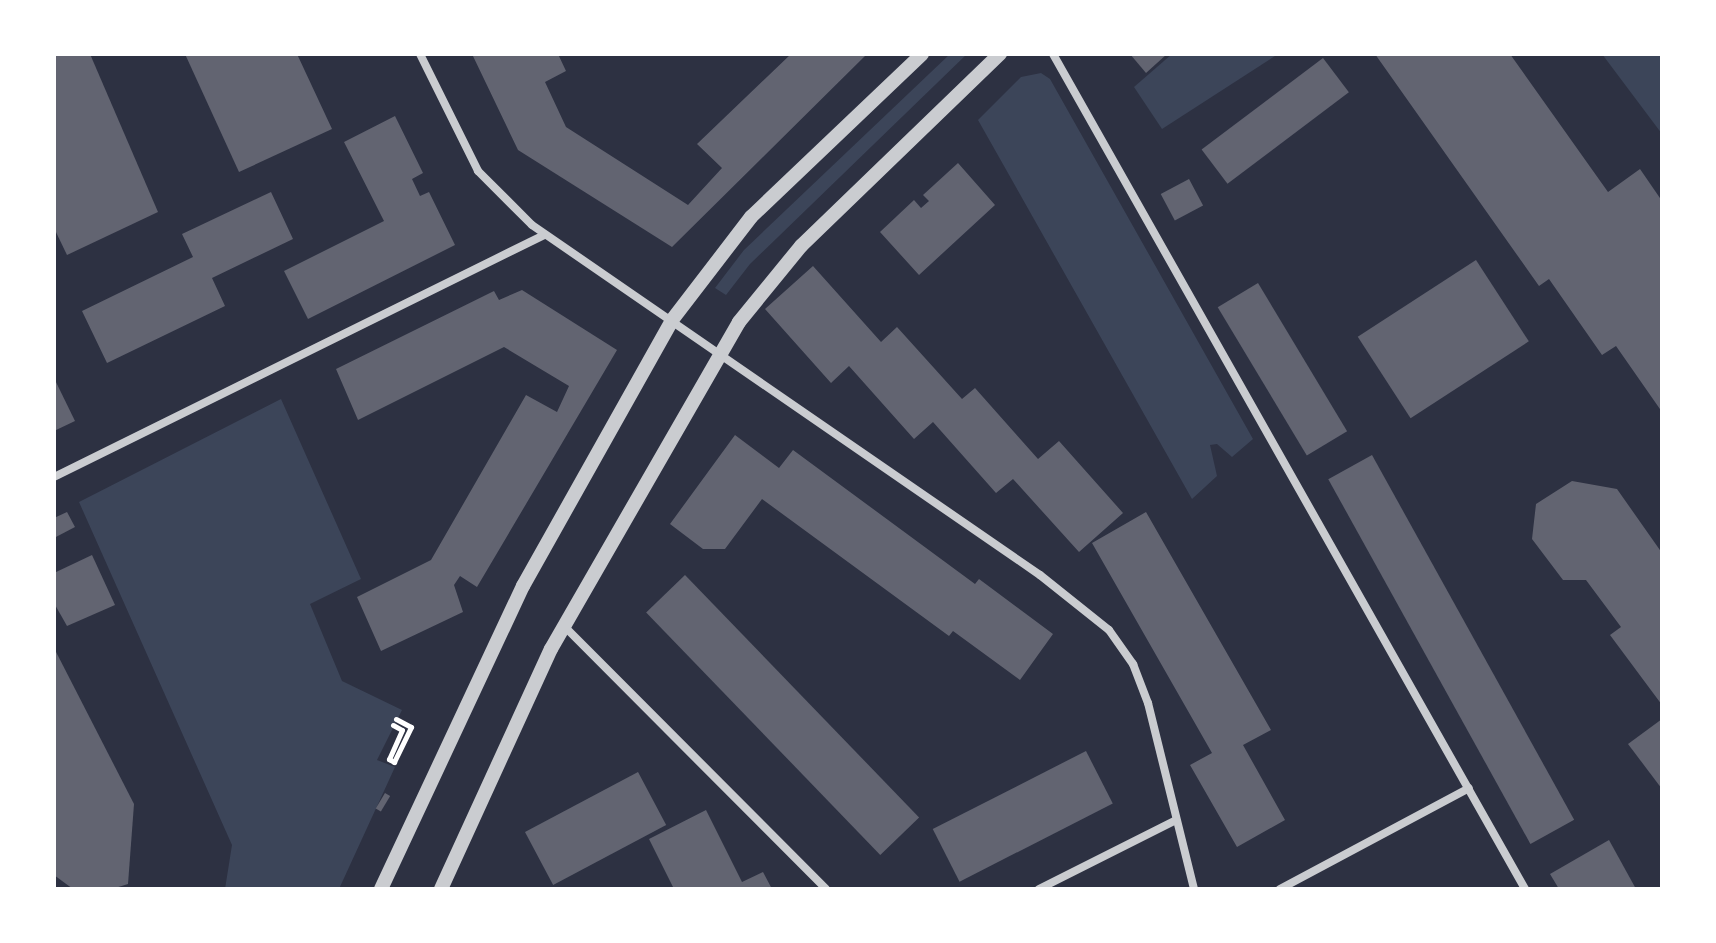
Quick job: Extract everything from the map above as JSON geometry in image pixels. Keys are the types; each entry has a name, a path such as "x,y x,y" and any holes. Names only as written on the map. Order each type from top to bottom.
{"street":[{"path":"420,54 478,171 544,235 672,320 1103,624 1122,646 1140,681 1194,889"},
{"path":"381,889 516,599 672,320 751,217 922,54"},
{"path":"441,889 564,626 719,353 801,246 1000,54"},
{"path":"1053,54 1525,889"},
{"path":"54,477 544,235"},
{"path":"564,626 826,889"},
{"path":"1280,889 1469,788"},
{"path":"1039,889 1176,820"}],"path":[{"path":"394,722 411,727 394,762 389,759 402,730 394,722"}],"shaded area":[{"path":"950,54 967,54 750,264 726,295 715,288 744,250"},
{"path":"1172,54 1278,54 1162,129 1134,87"},
{"path":"1602,54 1662,54 1662,134"},
{"path":"1041,73 1050,79 1253,439 1232,457 1217,444 1210,445 1217,476 1192,499 978,120 1021,77"},
{"path":"281,399 361,579 310,604 342,681 402,710 377,760 395,767 339,889 225,889 232,845 79,502"}],"building":[{"path":"54,54 90,54 158,212 67,255 54,228"},
{"path":"185,54 297,54 332,129 239,172"},
{"path":"472,54 558,54 566,71 545,82 566,127 688,205 722,168 697,144 791,54 865,56 672,247 518,150"},
{"path":"1130,54 1167,54 1146,73"},
{"path":"1375,54 1510,54 1608,192 1640,169 1662,201 1662,412 1616,346 1602,355 1549,279 1539,286"},
{"path":"1323,58 1349,92 1227,184 1202,149"},
{"path":"395,116 423,173 412,179 420,196 429,192 455,245 308,319 284,271 384,221 344,142"},
{"path":"958,163 995,205 919,275 880,232 914,200 921,208 929,201 923,195"},
{"path":"1189,179 1203,205 1175,221 1161,194"},
{"path":"271,192 293,239 212,278 225,306 107,363 82,311 193,257 182,234"},
{"path":"1476,260 1529,341 1411,418 1358,337"},
{"path":"813,266 881,342 897,327 962,399 975,388 1038,459 1059,441 1123,513 1079,552 1013,479 996,493 933,422 914,439 849,366 831,383 765,309"},
{"path":"1258,283 1347,431 1307,455 1218,307"},
{"path":"522,290 617,350 477,587 460,576 454,585 463,612 381,651 357,597 431,560 526,395 557,412 569,386 504,347 358,420 336,369 494,291 499,300"},
{"path":"54,378 75,421 54,431"},
{"path":"735,435 779,468 793,450 975,584 979,579 1053,634 1020,680 953,631 949,636 762,499 725,549 703,549 670,524"},
{"path":"1372,455 1574,820 1530,844 1328,479"},
{"path":"1572,481 1617,489 1662,553 1662,705 1610,635 1621,627 1586,580 1563,580 1532,539 1536,504"},
{"path":"67,512 75,527 54,538 54,518"},
{"path":"1146,512 1271,730 1243,745 1285,820 1237,847 1190,765 1212,753 1092,543"},
{"path":"92,555 115,605 67,626 54,603 54,573"},
{"path":"685,575 919,817 880,855 646,613"},
{"path":"54,648 134,804 128,884 112,889 73,889 54,875"},
{"path":"1662,719 1662,789 1628,744"},
{"path":"1086,751 1113,804 960,882 933,829"},
{"path":"638,772 666,825 553,885 525,832"},
{"path":"385,793 390,796 381,812 376,808"},
{"path":"706,810 742,882 763,872 772,889 674,889 649,839"},
{"path":"1609,840 1636,889 1559,889 1550,874"}]}
